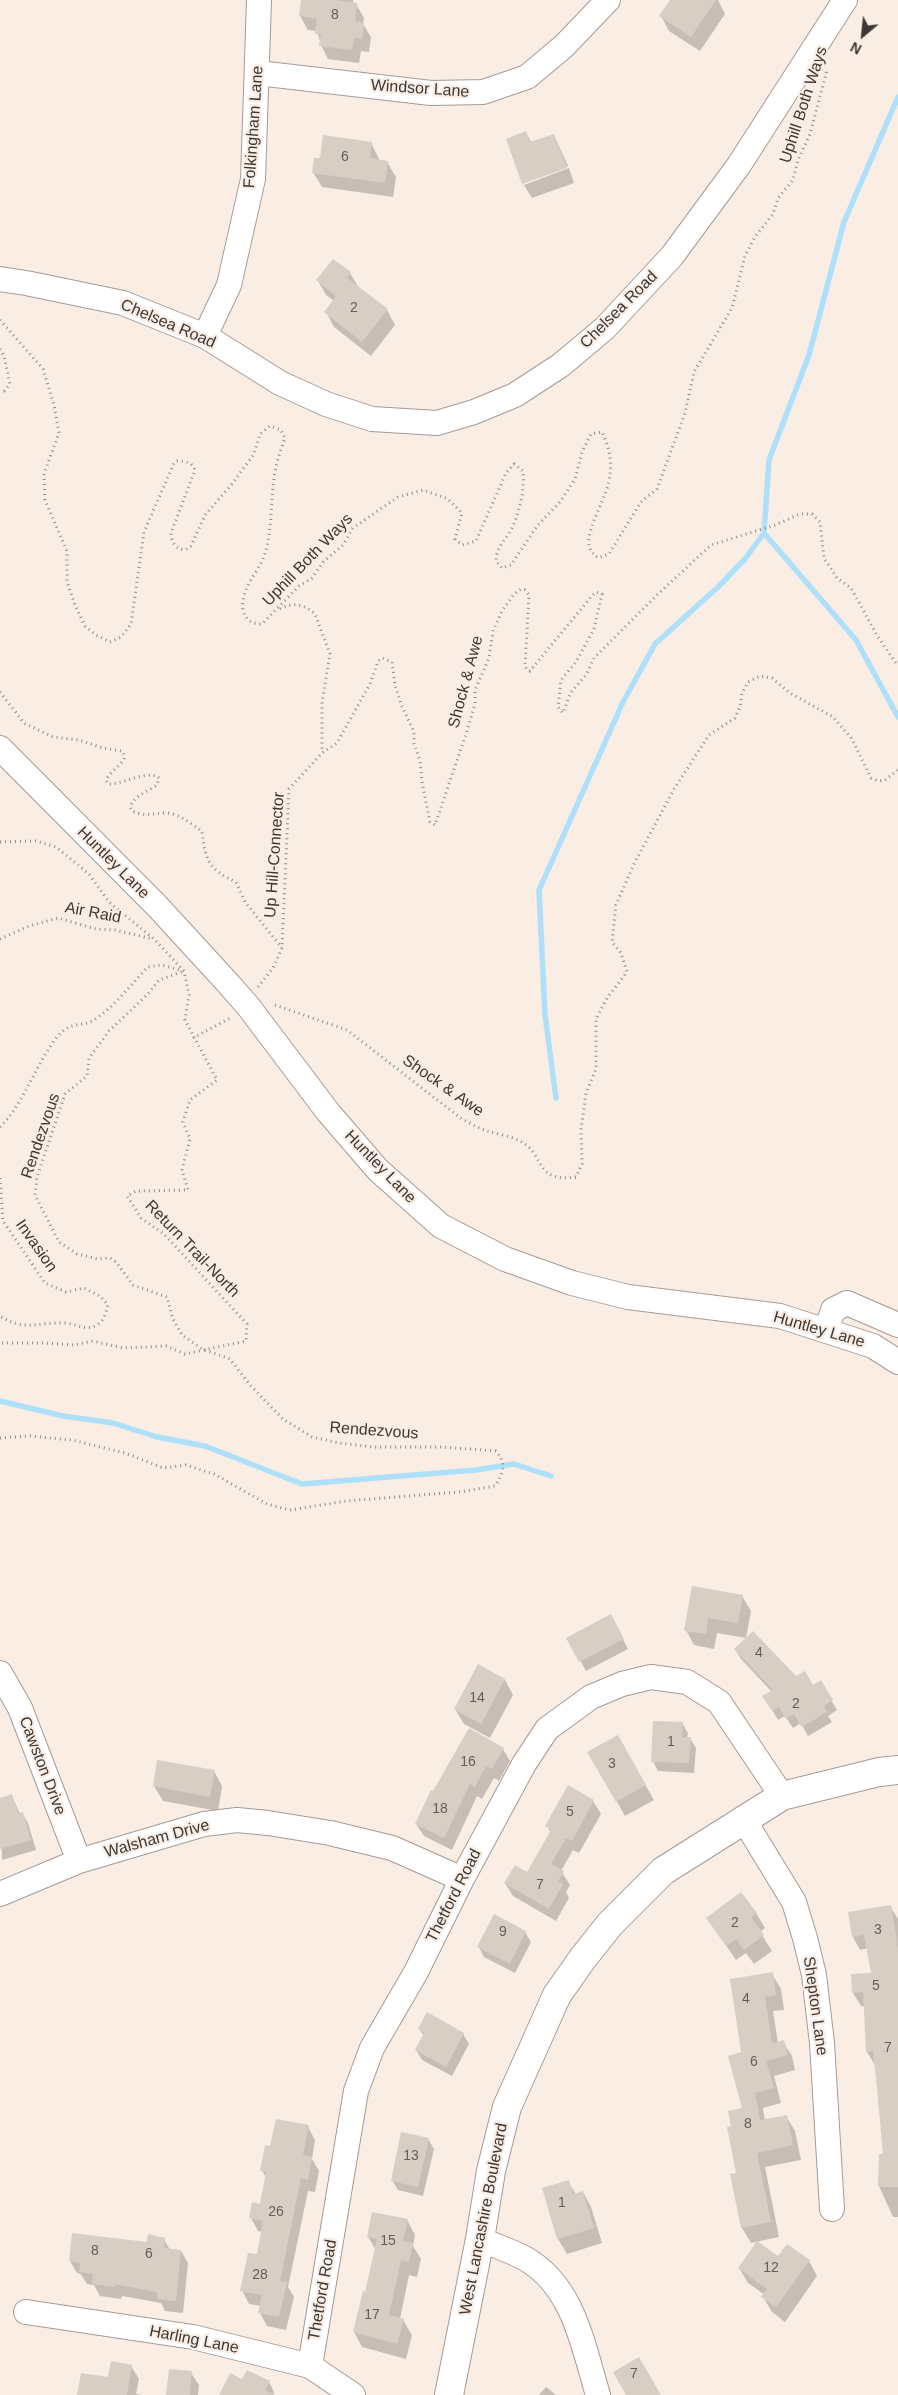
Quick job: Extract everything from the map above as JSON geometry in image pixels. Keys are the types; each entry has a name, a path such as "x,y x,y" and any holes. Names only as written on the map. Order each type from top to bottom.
{"main road":[{"name":"West Lancashire Boulevard","path":"449,2395 480,2239 491,2171 507,2107 557,1995 610,1924 663,1871 782,1796 878,1772 898,1770"}],"street":[{"name":"Folkingham Lane","path":"205,336 229,285 253,179 259,0"},
{"name":"Windsor Lane","path":"258,73 432,93 483,92 528,78 564,46 608,0"},
{"name":"Chelsea Road","path":"0,279 123,303 205,336 280,383 326,404 372,419 437,423 474,412 515,395 560,365 606,328 672,256 739,165 845,0"},
{"name":"Huntley Lane","path":"0,748 158,907 218,972 248,1006 328,1112 378,1170 441,1226 505,1259 572,1283 628,1296 780,1316 873,1346 898,1362"},
{"path":"826,1331 833,1310 847,1303 898,1325"},
{"name":"Cawston Drive","path":"0,1673 20,1708 79,1861"},
{"name":"Thetford Road","path":"310,2366 356,2091 372,2048 416,1972 462,1879 524,1764 547,1729 591,1697 622,1684 651,1677 687,1682 719,1702 782,1796"},
{"name":"Walsham Drive","path":"0,1894 79,1861 204,1824 237,1820 330,1833 392,1848 462,1879"},
{"name":"Shepton Lane","path":"744,1820 794,1902 814,1975 822,2043 832,2209"},
{"path":"480,2239 527,2260 560,2288 575,2320 598,2395"},
{"name":"Harling Lane","path":"26,2312 193,2337 310,2366 352,2395"}],"path":[{"name":"Uphill Both Ways","path":"0,320 43,370 54,405 59,433 44,474 45,500 67,551 67,582 85,626 96,635 110,642 121,637 131,624 144,532 174,464 177,461 186,462 193,466 195,470 171,533 171,540 176,547 185,550 191,546 205,515 232,484 254,454 260,434 270,426 275,426 282,430 285,438 276,466 267,549 260,570 247,586 243,609 248,620 254,624 262,624 276,612 298,586 312,578 324,560 342,545 353,528 398,497 423,490 448,499 462,513 455,539 462,545 476,541 506,473 514,464 523,471 525,485 513,527 497,549 496,561 502,568 511,566 538,526 560,502 575,478 582,452 591,434 602,432 608,444 611,473 606,496 594,521 588,543 590,552 598,558 609,554 641,502 657,489 685,413 694,372 732,308 745,256 755,237 774,214 778,198 793,180 798,160 810,134 828,63"},
{"path":"0,349 4,356 10,384 4,391 0,391"},
{"name":"Shock & Awe","path":"322,753 337,743 344,732 370,684 378,662 382,658 392,662 394,685 414,732 414,744 420,761 430,822 435,825 475,704 475,690 489,658 493,631 502,611 514,594 521,589 529,594 526,666 527,670 530,671 591,597 596,592 602,594 594,629 576,662 561,680 558,707 563,713 571,692 586,676 594,658 657,594 711,545 736,536 775,526 800,514 812,514 820,522 824,558 837,578 851,588 878,637 898,666"},
{"path":"276,612 288,606 304,605 315,614 330,654 322,702 322,753"},
{"name":"Shock & Awe","path":"266,1002 347,1030 462,1119 484,1130 518,1139 529,1146 542,1169 560,1179 576,1177 582,1164 581,1130 586,1094 596,1070 596,1019 607,998 627,972 621,953 612,942 616,905 634,864 674,789 709,735 735,718 740,707 742,693 748,682 760,676 772,678 790,693 833,717 852,739 871,778 878,781 886,780 898,770"},
{"path":"0,692 24,723 53,737 79,740 103,748 122,751 125,756 123,762 109,774 106,780 108,784 116,784 143,775 157,776 159,778 157,786 132,801 130,807 132,811 149,816 168,813 184,818 202,831 204,852 212,867 224,877 236,882 245,902 282,948"},
{"name":"Up Hill-Connector","path":"258,993 258,986 273,968 282,948 289,789 322,753"},
{"path":"0,842 36,841 56,847 89,874 109,902 154,939 184,971 189,995 185,1020 194,1038 239,1013"},
{"name":"Air Raid","path":"0,939 29,926 58,918 96,930 115,930 154,939"},
{"path":"0,1127 13,1114 57,1038 68,1026 94,1020 110,1009 148,967 162,965 184,971"},
{"name":"Rendezvous","path":"0,1438 30,1436 72,1440 125,1453 163,1468 186,1465 214,1474 267,1504 290,1510 346,1501 459,1492 495,1486 503,1474 502,1458 496,1452 442,1447 374,1447 339,1444 312,1437 282,1419 250,1385 230,1359 202,1349 182,1336 173,1319 167,1297 133,1285 116,1262 110,1258 98,1259 76,1254 59,1242 35,1195 37,1177 66,1094 87,1076 89,1058 109,1031 148,994 159,980 184,971"},
{"name":"Return Trail-North","path":"194,1038 217,1080 190,1100 183,1122 190,1139 182,1170 188,1190 136,1191 127,1196 142,1218 164,1234 247,1324 246,1341 202,1349"},
{"name":"Invasion","path":"0,1178 3,1221 45,1283 66,1292 84,1288 100,1296 108,1305 105,1316 98,1325 81,1329 66,1322 33,1326 12,1324 0,1316"},
{"path":"0,1344 45,1343 74,1345 93,1341 123,1348 166,1346 185,1354 202,1349"}],"building":[{"path":"301,0 334,0 357,3 355,21 364,23 362,39 354,38 352,50 319,46 321,34 315,34 317,19 299,16"},
{"path":"670,0 716,0 691,37 659,16"},
{"path":"526,131 530,142 554,134 567,168 522,184 506,139"},
{"path":"323,135 372,142 370,158 388,161 385,183 312,173 314,158 320,158"},
{"path":"333,259 351,272 347,278 388,309 362,342 324,312 336,296 316,280"},
{"path":"692,1586 743,1595 738,1623 708,1618 706,1634 684,1631"},
{"path":"611,1614 624,1639 579,1662 566,1638"},
{"path":"753,1631 796,1676 805,1671 813,1685 821,1680 833,1700 824,1706 827,1712 802,1727 794,1714 786,1719 779,1707 772,1711 762,1696 773,1690 734,1649"},
{"path":"478,1664 505,1679 481,1724 454,1709"},
{"path":"653,1721 683,1722 682,1737 691,1737 689,1763 651,1762"},
{"path":"469,1728 504,1748 492,1769 486,1766 475,1787 470,1784 444,1838 415,1824 431,1790 433,1791"},
{"path":"618,1735 646,1785 616,1802 587,1752"},
{"path":"157,1760 215,1770 210,1797 153,1786"},
{"path":"568,1785 594,1800 572,1841 566,1838 551,1864 564,1871 558,1881 563,1884 549,1909 504,1883 515,1865 527,1872 551,1830 545,1826"},
{"path":"12,1794 18,1813 23,1812 31,1840 0,1849 0,1798"},
{"path":"741,1892 757,1913 751,1917 764,1935 744,1950 736,1939 726,1946 706,1918"},
{"path":"891,1905 898,1948 898,2187 878,2187 879,2154 883,2154 873,2051 866,2052 863,1992 852,1993 851,1974 871,1973 864,1935 852,1937 848,1912"},
{"path":"494,1914 526,1931 510,1964 477,1947"},
{"path":"773,1972 776,1995 765,1997 772,2043 784,2040 788,2055 766,2061 774,2088 755,2093 760,2120 787,2115 793,2145 757,2153 771,2222 741,2228 730,2174 736,2173 727,2127 731,2126 728,2111 742,2108 728,2056 741,2052 730,1979"},
{"path":"427,2012 464,2033 446,2067 415,2050 424,2033 418,2029"},
{"path":"276,2119 309,2125 303,2155 312,2157 308,2180 301,2178 280,2281 287,2282 279,2317 258,2313 262,2295 240,2291 248,2253 257,2254 263,2221 249,2218 252,2202 260,2204 266,2172 260,2171 265,2145 270,2146"},
{"path":"401,2132 429,2138 418,2187 391,2181"},
{"path":"569,2180 573,2194 583,2191 594,2228 557,2239 542,2188"},
{"path":"372,2212 408,2219 403,2241 413,2243 409,2262 401,2260 389,2315 404,2319 397,2344 353,2332 363,2291 365,2292 377,2239 367,2237"},
{"path":"72,2233 147,2242 148,2234 165,2238 164,2248 181,2250 176,2301 157,2299 157,2292 115,2284 115,2287 92,2284 93,2274 79,2272 80,2263 69,2261"},
{"path":"757,2241 778,2256 787,2244 810,2260 776,2307 761,2297 767,2289 738,2268"},
{"path":"639,2357 661,2395 626,2395 613,2372"},
{"path":"111,2361 132,2365 127,2395 77,2395 81,2373 108,2377"},
{"path":"169,2369 192,2371 190,2395 166,2395"},
{"path":"247,2370 270,2381 265,2390 275,2395 219,2395 230,2373 242,2379"}],"waterway":[{"path":"556,1098 545,1015 539,890 623,702 655,644 718,587 745,559 764,533 769,460 809,355 844,222 898,97"},
{"path":"764,533 856,640 898,717"},
{"path":"0,1401 63,1416 113,1423 157,1437 205,1446 302,1484 476,1470 514,1464 551,1476"}]}
